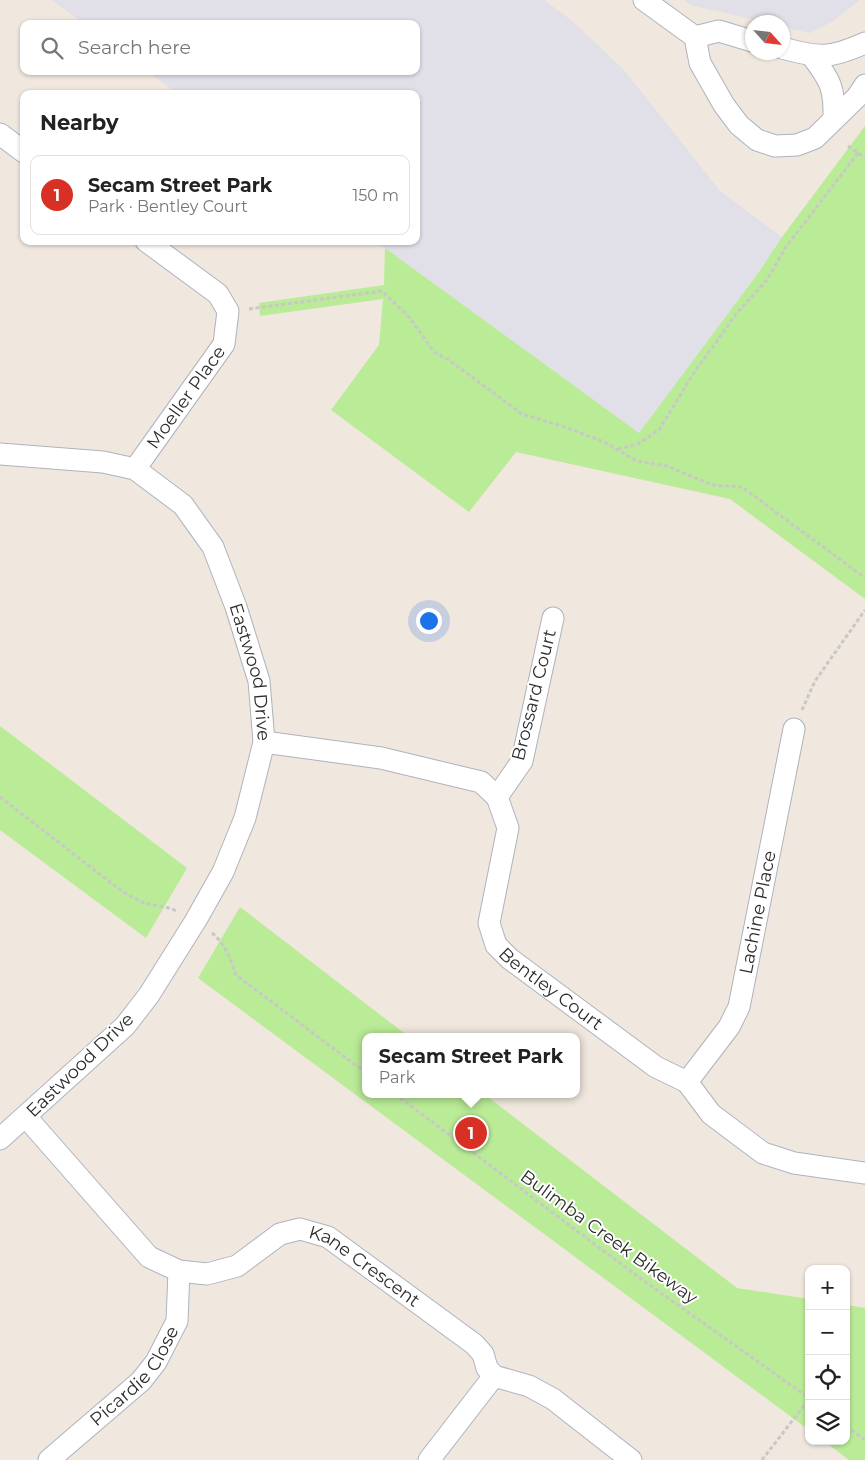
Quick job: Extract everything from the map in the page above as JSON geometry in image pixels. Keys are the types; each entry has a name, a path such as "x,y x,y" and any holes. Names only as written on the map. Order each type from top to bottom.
{"street":[{"path":"644,0 695,38 700,63 724,105 739,125 757,140 775,146 797,145 815,138 857,96 865,85"},
{"path":"695,38 719,31 745,39"},
{"path":"790,50 812,56 830,56 865,43"},
{"path":"812,56 832,87 835,100 834,119"},
{"path":"0,134 20,149"},
{"path":"151,245 218,294 228,311"},
{"name":"Moeller Place","path":"135,469 224,344 228,311"},
{"name":"Eastwood Drive","path":"0,454 103,462 135,469 183,505 213,547 236,606 259,681 264,742 245,818 223,872 196,920 149,995 125,1026 0,1139"},
{"name":"Brossard Court","path":"497,797 522,761 553,618"},
{"name":"Lachine Place","path":"687,1082 729,1027 739,1007 794,729"},
{"path":"264,742 381,758 463,777 481,782 497,797"},
{"name":"Bentley Court","path":"497,797 508,828 489,923 496,945 510,959 656,1067 687,1082 711,1114 763,1153 794,1163 865,1173"},
{"name":"Kane Crescent","path":"26,1117 149,1257 179,1270 207,1274 237,1266 280,1234 300,1229 328,1237 474,1344 482,1354 487,1368 494,1376"},
{"name":"Picardie Close","path":"49,1460 140,1380 156,1362 177,1321 179,1270"},
{"path":"429,1460 494,1376 530,1386 553,1399 631,1460"}],"path":[{"path":"848,146 865,158"},
{"path":"618,449 638,444 659,430 714,344 736,314 766,280 786,248 858,153"},
{"path":"228,311 382,291 409,317 434,352 449,360 522,414 604,442 637,461 668,466 712,486 742,487 865,578"},
{"path":"794,729 814,681 865,610"},
{"name":"Bulimba Creek Bikeway","path":"400,1098 636,1276 805,1396"},
{"name":"Bulimba Creek Bikeway","path":"762,1460 808,1400"},
{"path":"850,1429 865,1440"}],"shaded area":[{"path":"52,0 544,0 571,20 624,70 720,191 782,237 759,272 639,433 380,245 420,245 420,90 173,90 152,75 420,75 420,20 79,20"},
{"path":"684,0 860,0 833,21 810,33 790,29 790,15 745,15 745,17 690,5"}],"green space":[{"path":"865,126 865,599 730,499 516,452 469,512 331,410 379,345 383,299 260,316 259,303 384,285 385,248 639,433"},
{"path":"0,726 187,868 146,938 0,830"},
{"path":"240,907 404,1033 362,1033 362,1098 489,1098 737,1288 805,1298 805,1427 198,978"},
{"path":"850,1306 865,1308 865,1460 849,1460 829,1445 850,1445"}],"place":[{"name":"Secam Street Park","path":"471,1133"}]}
